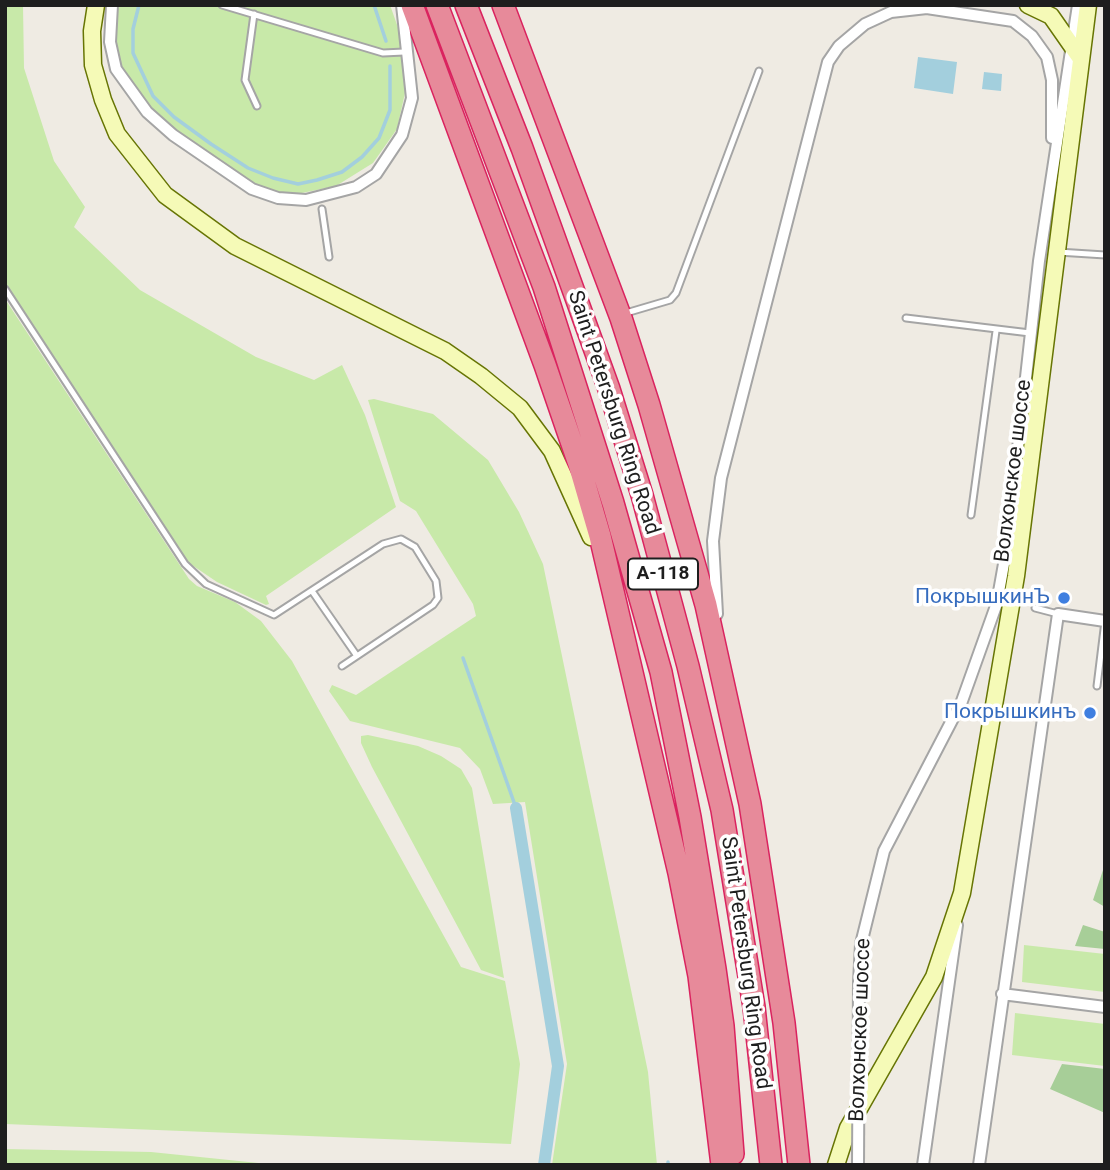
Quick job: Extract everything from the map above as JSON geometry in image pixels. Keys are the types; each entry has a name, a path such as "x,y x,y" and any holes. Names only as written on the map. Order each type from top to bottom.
{"highway":[{"path":"412,5 579,464 618,605 660,784 699,976 722,1165"},
{"name":"Saint Petersburg Ring Road","path":"437,5 544,287 609,490 661,672 690,817 718,992 734,1165"},
{"name":"Saint Petersburg Ring Road","path":"466,5 522,148 609,389 642,495 688,666 724,822 754,1007 771,1165"},
{"path":"503,5 611,292 645,393 722,669 750,804 771,933 799,1165"}],"main road":[{"path":"96,5 92,31 93,65 103,100 117,134 165,195 235,246 445,351 520,408 552,451 573,492 618,605"},
{"path":"1028,5 1051,16 1077,52"},
{"name":"Волхонское шоссе","path":"962,893 1016,576 1077,52 1088,5"},
{"path":"836,1165 848,1128 934,977 962,893"}],"street":[{"path":"112,5 110,42 116,69 147,112 173,135 252,190 278,198 306,200 356,187 376,174 402,135 412,98 402,5"},
{"path":"910,5 1013,21 1040,46 1047,57 1052,80 1049,188"},
{"name":"Волхонское шоссе","path":"858,1165 861,944 884,851 962,701 997,603 1007,547 1049,188 1077,52 1078,5"},
{"path":"722,669 713,570 721,478 828,62 839,46 865,24 891,12 927,8"},
{"path":"979,1165 1058,614 1105,621"},
{"name":"Волхонское шоссе","path":"923,1165 962,893"},
{"path":"1002,994 1105,1007"}],"lane":[{"path":"222,5 383,53 404,52"},
{"path":"254,14 244,80 257,106"},
{"path":"625,313 670,300 676,293 759,71"},
{"path":"322,209 329,257"},
{"path":"1055,251 1105,255"},
{"path":"5,289 195,575 274,615 392,540 409,542 422,556 436,582 438,598 433,605 342,666"},
{"path":"905,318 1030,333"},
{"path":"971,515 996,331"},
{"path":"312,591 356,656"},
{"path":"1035,608 1058,614"},
{"path":"1097,686 1105,621"}],"green space":[{"path":"5,5 23,5 24,68 54,161 85,207 74,227 140,290 256,357 314,380 342,365 365,415 396,507 266,596 269,604 217,582 189,563 5,282"},
{"path":"114,5 390,5 401,36 406,68 405,93 397,129 373,163 336,186 297,194 279,193 252,184 223,168 149,110 120,65 113,39"},
{"path":"5,299 189,579 197,586 235,602 261,621 292,661 461,967 505,981 520,1064 511,1144 5,1124"},
{"path":"374,399 433,414 488,460 519,512 543,564 648,1072 657,1165 552,1165 567,1064 525,802 493,804 480,769 460,748 350,721 329,691 332,685 356,695 476,616 473,604 416,511 400,501 368,400"},
{"path":"368,735 418,746 441,756 461,769 472,788 504,978 481,970 372,767 361,743 361,736"},
{"path":"1105,864 1105,907 1093,900"},
{"path":"1083,925 1105,932 1105,949 1075,946"},
{"path":"1024,945 1105,954 1105,992 1022,982"},
{"path":"1015,1013 1105,1024 1105,1066 1012,1055"},
{"path":"1062,1064 1105,1069 1105,1113 1050,1089"},
{"path":"5,1149 151,1152 278,1165 5,1165"}],"water":[{"path":"918,57 957,62 953,94 914,88"},
{"path":"984,72 1002,74 1001,91 982,89"}],"waterway":[{"path":"139,5 133,29 133,53 153,96 174,117 211,144 248,168 273,178 298,184 317,180 342,172 362,157 379,138 390,110 390,66"},
{"path":"374,5 386,41"},
{"path":"463,658 516,808"},
{"path":"516,808 558,1066 544,1165"}],"place":[{"name":"ПокрышкинЪ","path":"1064,598"},
{"name":"Покрышкинъ","path":"1090,713"}]}
